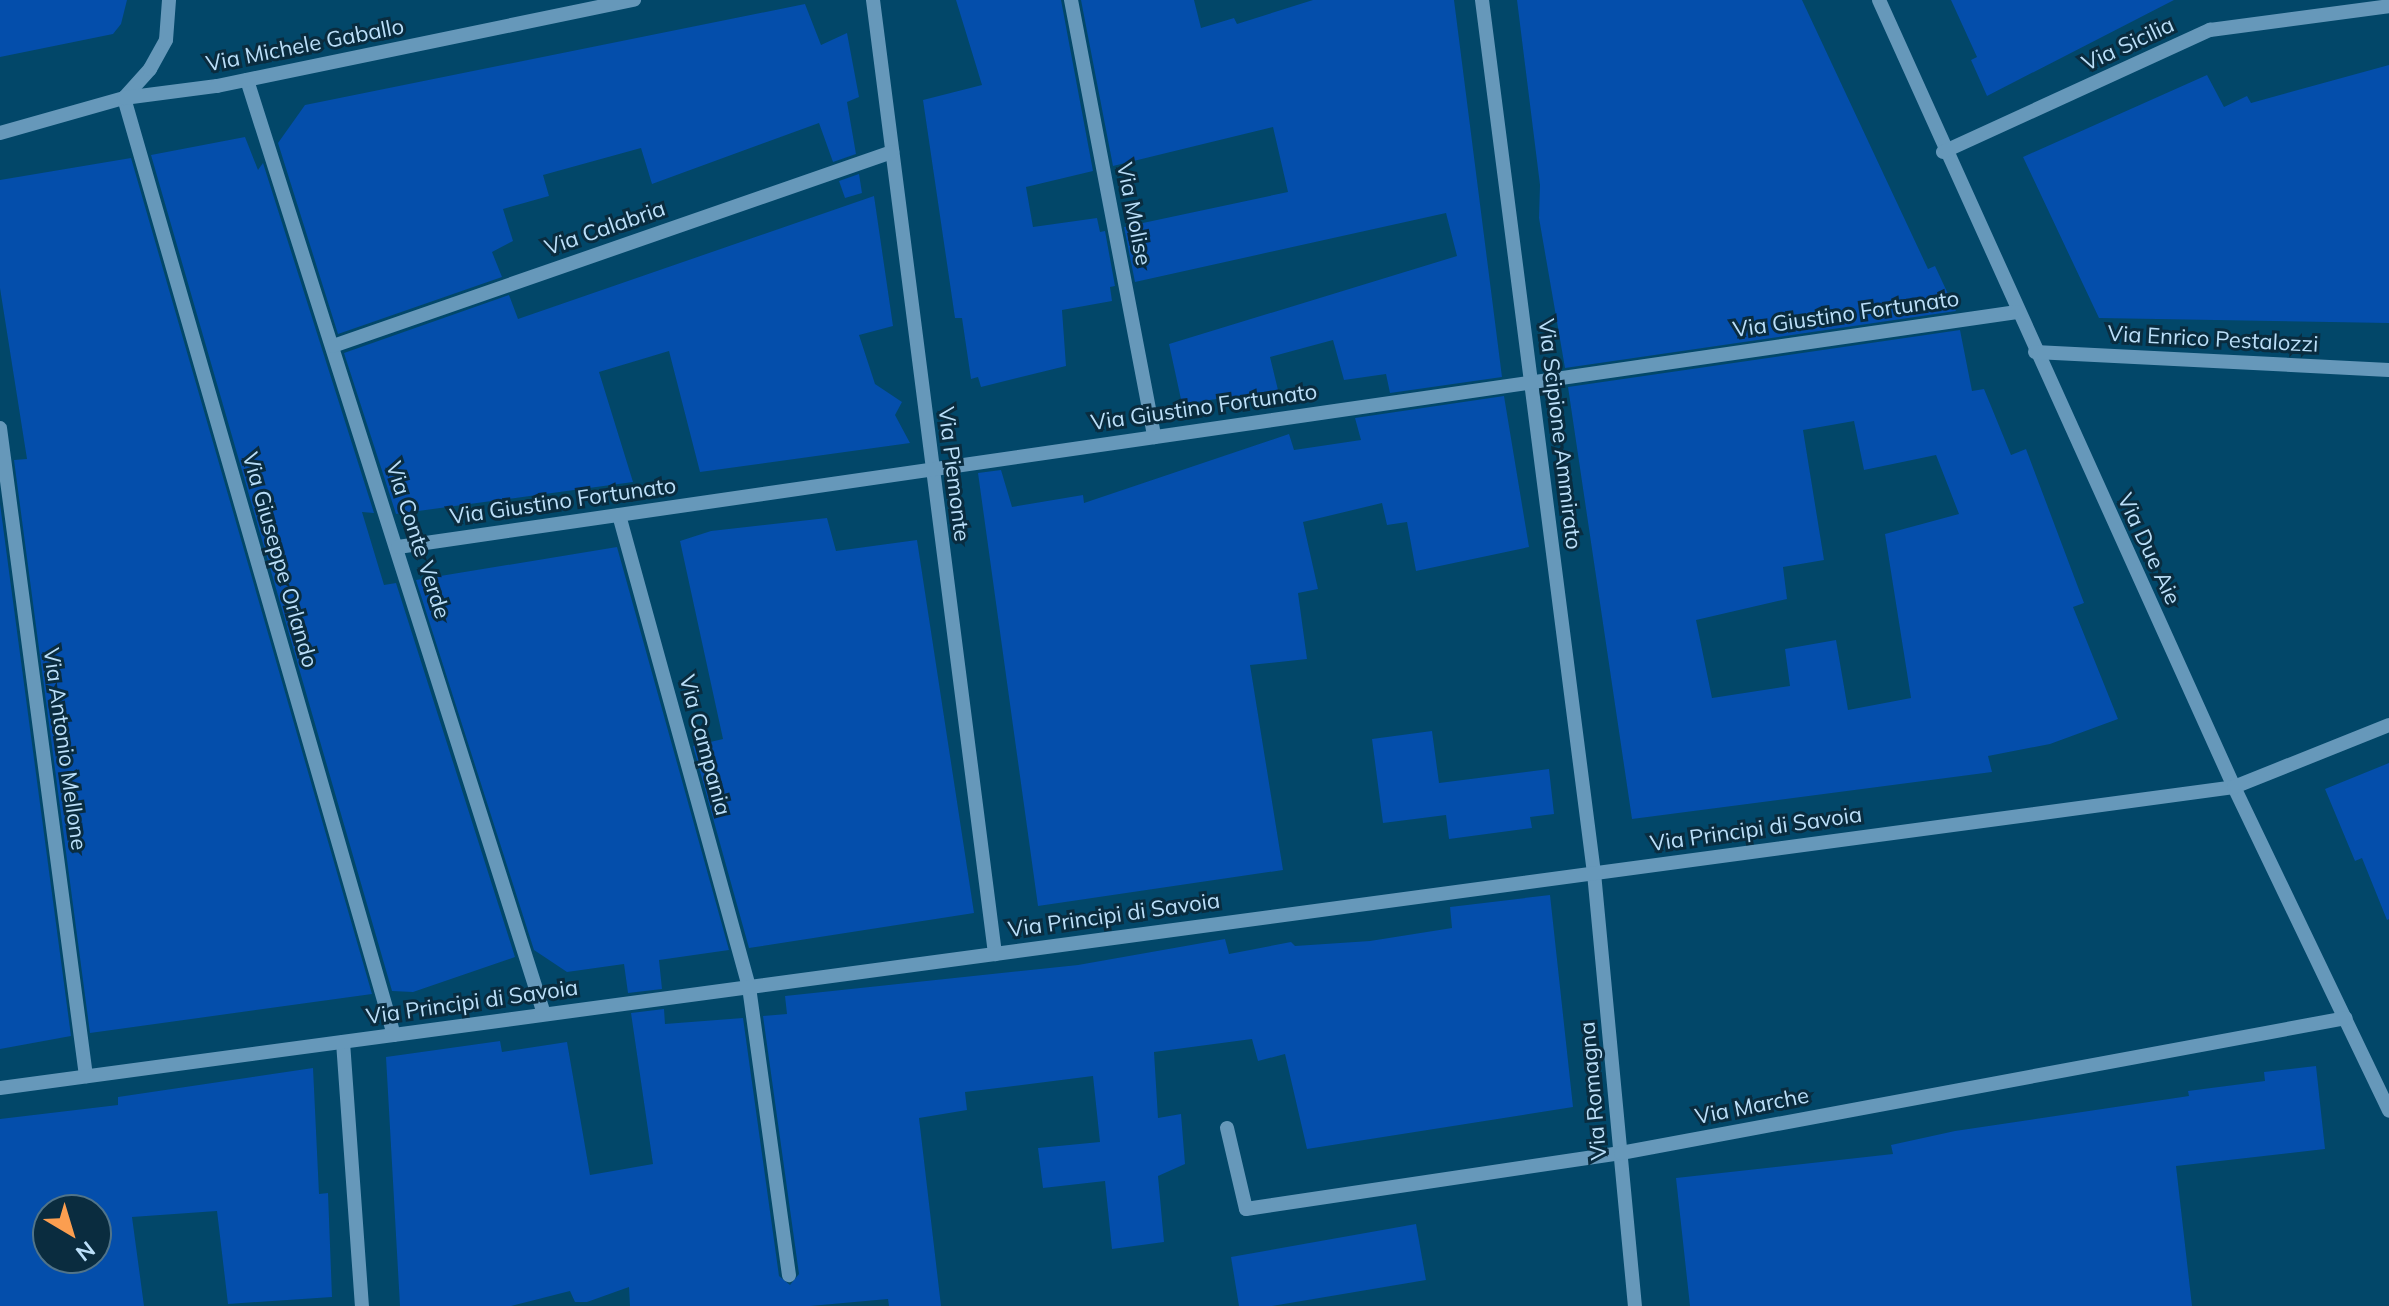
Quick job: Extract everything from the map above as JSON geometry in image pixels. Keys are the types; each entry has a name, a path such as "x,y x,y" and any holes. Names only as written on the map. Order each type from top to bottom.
{"street":[{"path":"124,98 150,69 166,40 169,0"},
{"name":"Via Michele Gaballo","path":"0,133 124,98 247,80 634,0"},
{"name":"Via Piemonte","path":"873,0 995,954"},
{"name":"Via Molise","path":"1071,0 1154,437"},
{"name":"Via Scipione Ammirato","path":"1482,0 1594,873"},
{"name":"Via Due Aie","path":"1879,0 1943,152 2234,787 2389,1111"},
{"name":"Via Sicilia","path":"1943,152 2210,30 2389,6"},
{"name":"Via Conte Verde","path":"247,80 544,1014"},
{"name":"Via Giuseppe Orlando","path":"124,98 394,1035"},
{"name":"Via Calabria","path":"333,346 892,152"},
{"name":"Via Giustino Fortunato","path":"398,547 2017,312"},
{"name":"Via Enrico Pestalozzi","path":"2035,352 2389,370"},
{"name":"Via Antonio Mellone","path":"0,428 86,1076"},
{"name":"Via Campania","path":"619,515 749,987 789,1275"},
{"name":"Via Principi di Savoia","path":"0,1088 2234,787 2389,725"},
{"name":"Via Romagna","path":"1594,873 1635,1306"},
{"name":"Via Marche","path":"1227,1128 1246,1209 1621,1153 2346,1018"},
{"path":"343,1042 362,1306"}],"building":[{"path":"0,0 127,0 121,24 113,34 0,57"},
{"path":"956,0 1061,0 1093,171 1026,187 1033,227 1097,218 1100,232 1105,231 1115,286 1110,287 1112,301 1062,310 1066,366 981,387 978,377 971,379 962,318 955,318 923,100 982,85"},
{"path":"1081,0 1194,0 1201,28 1234,18 1237,24 1313,0 1454,0 1502,377 1390,393 1386,374 1344,380 1333,340 1270,357 1278,390 1182,404 1169,344 1457,256 1446,213 1135,282 1124,227 1288,192 1273,127 1113,166"},
{"path":"1517,0 1802,0 1928,269 1935,266 1956,311 1565,368 1539,218 1540,185"},
{"path":"1951,0 2174,0 1987,96 1971,60 1977,57"},
{"path":"805,4 821,45 847,33 859,97 847,102 856,154 833,162 819,123 652,184 641,148 543,175 549,196 503,209 513,241 492,252 502,277 338,334 278,143 305,105"},
{"path":"2389,65 2389,323 2099,318 2023,157 2207,75 2224,107 2247,96 2251,103"},
{"path":"245,137 258,170 263,163 374,513 362,512 384,585 396,583 515,957 413,992 392,991 151,155"},
{"path":"131,158 372,994 90,1033 14,460 27,459 0,288 0,180"},
{"path":"859,174 862,193 845,198 839,181"},
{"path":"874,196 893,326 859,335 875,384 902,402 895,415 910,443 700,472 669,351 599,372 633,482 396,514 344,353 509,295 518,319"},
{"path":"1960,330 1972,391 1984,389 2011,455 2026,449 2084,603 2073,607 2118,719 2050,744 1988,756 1992,772 1632,819 1568,387","holes":["1854,421 1864,470 1936,455 1959,514 1885,534 1911,698 1848,710 1836,640 1785,649 1790,686 1712,698 1696,620 1787,599 1783,567 1824,560 1803,430"]},
{"path":"1504,396 1529,547 1416,571 1407,522 1387,525 1382,503 1303,522 1318,589 1298,593 1307,659 1250,665 1283,870 1038,906 978,473 1001,470 1012,507 1083,495 1084,503 1289,434 1294,450 1361,440 1355,418"},
{"path":"0,504 71,1036 0,1049"},
{"path":"827,518 836,551 917,540 974,913 749,948 693,746 723,739 680,541 711,531"},
{"path":"617,547 729,950 659,960 662,989 628,993 624,964 567,972 534,950 416,580"},
{"path":"1432,731 1439,783 1549,769 1554,814 1530,817 1532,828 1449,839 1446,815 1383,823 1372,739"},
{"path":"2389,763 2387,920 2362,858 2355,861 2325,789"},
{"path":"1550,895 1573,1107 1307,1149 1285,1054 1258,1061 1252,1039 1154,1052 1158,1118 1181,1114 1185,1164 1158,1176 1164,1242 1112,1249 1105,1181 1043,1188 1038,1148 1100,1142 1093,1076 965,1092 967,1110 919,1118 941,1306 889,1306 888,1299 810,1306 630,1306 629,1287 587,1302 575,1302 570,1291 511,1306 400,1306 386,1057 500,1041 502,1052 567,1042 590,1175 653,1164 631,1013 664,1009 665,1024 743,1018 779,1276 790,1285 799,1274 763,1016 787,1014 785,996 1078,965 1225,939 1229,954 1291,942 1295,946 1370,941 1452,928 1450,907"},
{"path":"2316,1066 2325,1149 2176,1166 2192,1306 1690,1306 1676,1178 1893,1154 1891,1145 1955,1131 2189,1096 2188,1091 2265,1081 2264,1072"},
{"path":"313,1068 319,1194 328,1193 332,1297 228,1304 217,1211 132,1217 144,1306 0,1306 0,1119 118,1105 118,1097"},
{"path":"1416,1224 1426,1280 1272,1306 1239,1306 1231,1257"}]}
